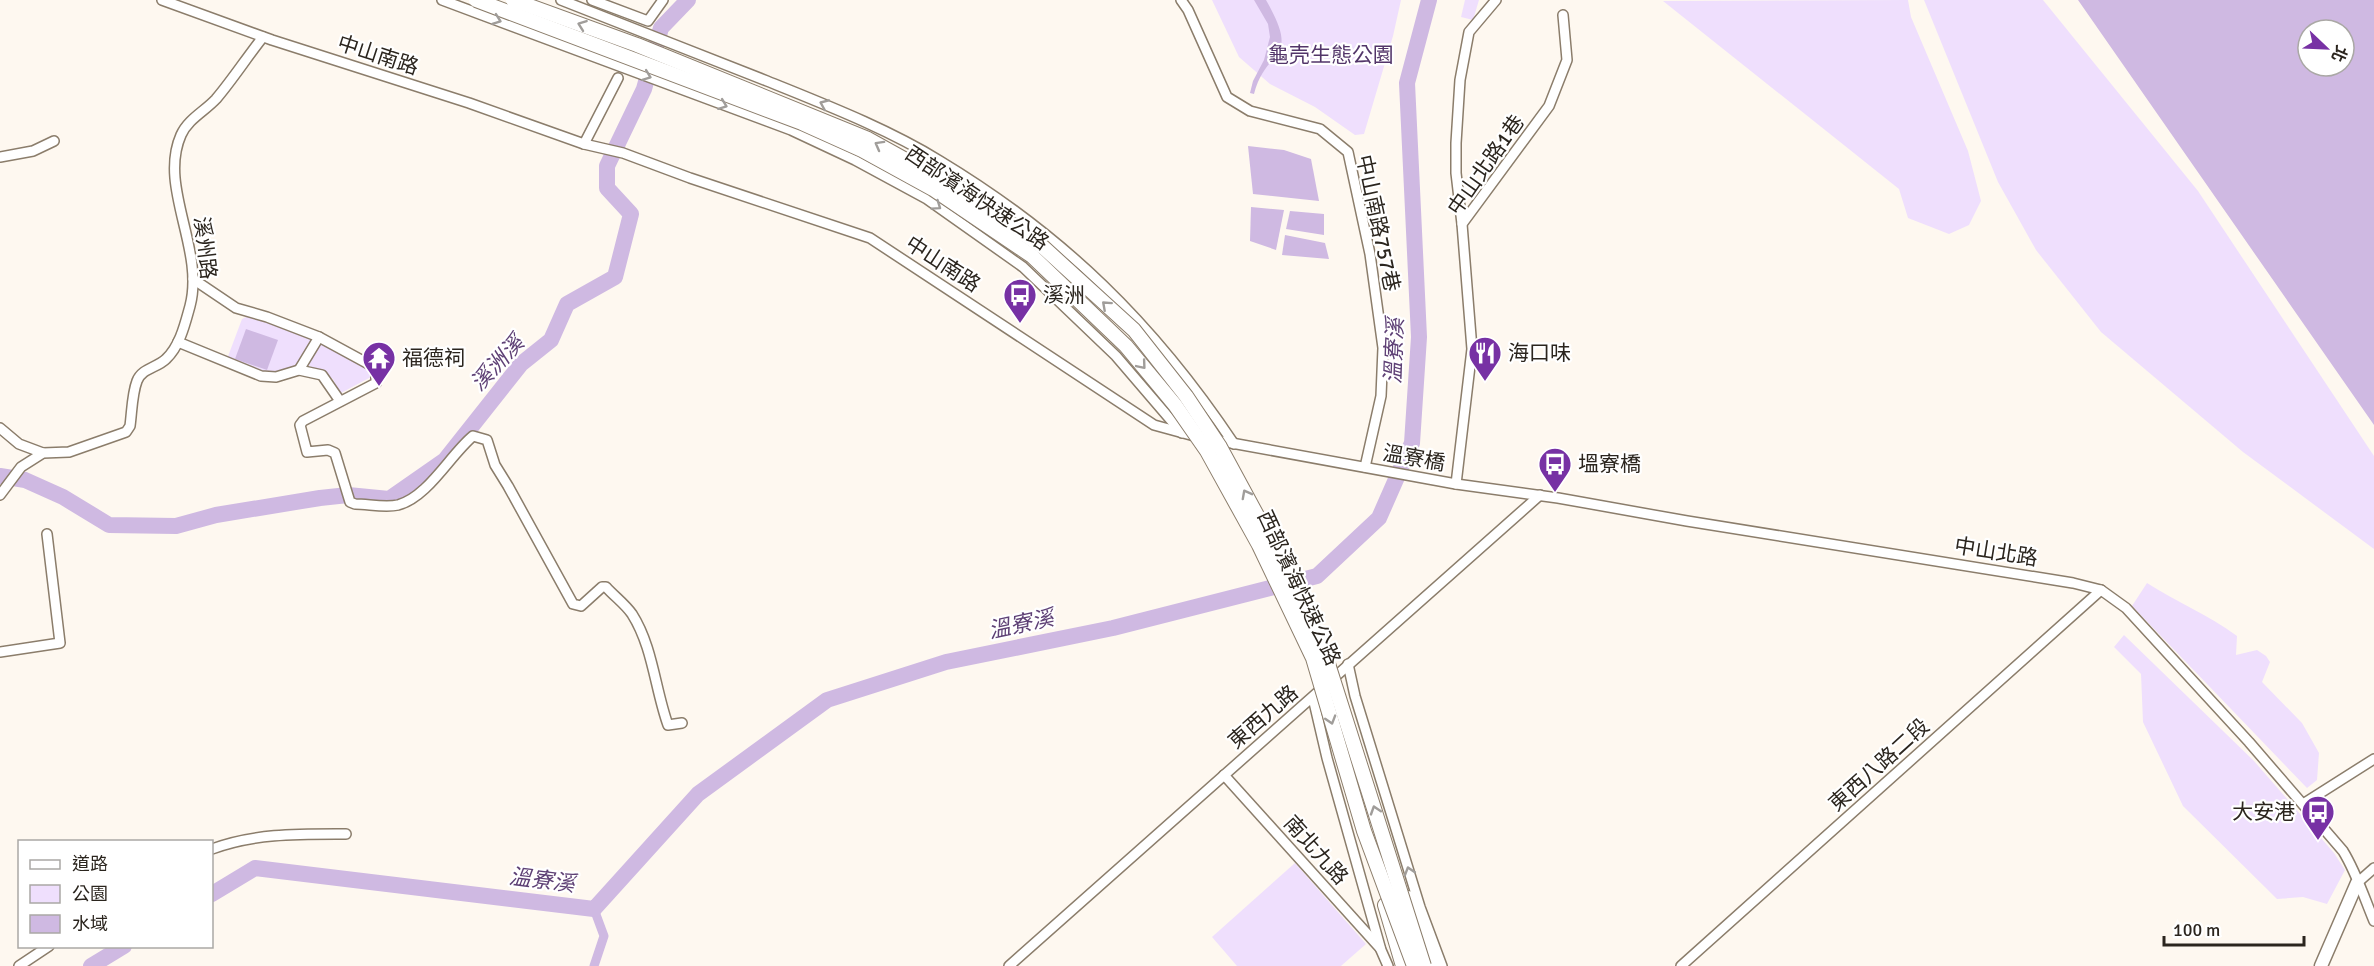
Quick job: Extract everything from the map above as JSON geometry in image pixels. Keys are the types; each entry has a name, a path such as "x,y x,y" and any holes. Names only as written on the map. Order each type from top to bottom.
{"highway":[{"name":"西部濱海快速公路","path":"476,0 802,123 862,150 933,189 1032,256 1126,346 1175,405 1208,451 1259,545 1313,658 1364,831 1414,966"},
{"name":"西部濱海快速公路","path":"513,0 637,45 868,139 942,180 1043,248 1134,330 1186,396 1220,447 1273,545 1323,648 1424,966"},
{"path":"1364,831 1403,966"},
{"path":"1382,835 1434,966"}],"main road":[{"path":"2321,966 2357,883"}],"street":[{"name":"中山南路","path":"162,0 263,37 469,103 584,144 623,153 690,178 870,238 1154,425 1182,434 1365,467"},
{"path":"442,0 791,130 855,160 927,199 1023,267 1116,356 1182,434"},
{"path":"561,0 874,126 938,160 1001,201 1045,232 1116,296 1158,340 1204,399 1234,444"},
{"path":"592,0 648,21 663,0"},
{"name":"中山南路757巷","path":"1181,0 1188,10 1227,97 1250,111 1320,129 1348,153 1370,254 1383,348 1380,396 1365,467"},
{"path":"1462,224 1456,173 1460,80 1469,32 1496,0"},
{"name":"中山北路1巷","path":"1456,484 1472,349 1462,224 1549,106 1567,60 1563,15"},
{"name":"溪州路","path":"42,453 69,452 126,432 130,426 137,379 142,373 166,360 178,342 191,302 193,279 191,251 177,191 175,159 181,136 185,128 234,78 242,63 263,37"},
{"path":"584,144 618,78"},
{"path":"0,157 33,151 54,141"},
{"path":"193,279 236,308 319,337 376,369 376,383 303,421 300,425 307,452 328,450 335,453 350,502 397,505 414,496 432,481 460,447 473,436 487,440 495,465 573,604 581,606 602,587 606,588 631,613 646,640 659,700 668,725 682,723"},
{"path":"298,370 319,337"},
{"path":"178,342 261,376 276,377 298,370 322,375 340,401"},
{"path":"0,428 19,444 42,453"},
{"path":"0,495 21,467 42,453"},
{"name":"溫寮橋","path":"1365,467 1456,484"},
{"name":"中山北路","path":"1456,484 1540,495 1698,523 2073,583 2101,590 2126,608 2249,742 2343,850 2354,868 2357,883 2374,921"},
{"name":"東西九路","path":"1009,966 1540,495"},
{"path":"0,652 60,643 47,534"},
{"name":"東西八路二段","path":"1681,966 2101,590"},
{"path":"1348,664 1355,696 1420,907 1442,966"},
{"path":"1313,698 1327,758 1381,950 1388,966"},
{"path":"2303,804 2374,759"},
{"name":"南北九路","path":"1224,775 1381,950"},
{"path":"213,849 230,843 280,834 346,834"},
{"path":"2357,883 2374,868"},
{"path":"20,966 46,948"}],"green space":[{"name":"龜壳生態公園","path":"1212,0 1401,0 1393,36 1364,134 1355,135 1315,107 1270,84 1239,57"},
{"path":"1465,0 1479,0 1473,20 1461,17"},
{"path":"1908,0 1911,17 1968,151 1981,201 1969,225 1949,234 1908,218 1899,189 1663,1"},
{"path":"1924,0 2043,0 2198,191 2374,456 2374,549 2243,452 2101,332 2036,250 1998,182"},
{"path":"257,318 319,342 371,368 371,377 339,394 333,379 308,365 274,375 227,359 242,319"},
{"path":"2147,583 2237,636 2236,655 2257,650 2266,656 2270,662 2262,682 2302,723 2319,753 2317,780 2307,788 2132,606"},
{"path":"2124,635 2254,761 2334,853 2345,870 2327,904 2303,897 2277,899 2183,806 2143,722 2141,674 2114,647"},
{"path":"1295,863 1366,944 1341,966 1237,966 1212,937"}],"water":[{"path":"1254,0 1266,0 1281,35 1281,45 1278,53 1259,79 1254,94 1250,93 1253,81 1264,60 1270,37 1268,24"},
{"path":"2078,0 2374,0 2374,425"},
{"path":"1248,146 1284,150 1311,159 1319,201 1253,194"},
{"path":"1251,207 1284,210 1276,250 1250,241"},
{"path":"1290,211 1324,214 1324,235 1286,229"},
{"path":"1285,235 1325,243 1329,259 1282,255"},
{"path":"246,329 278,340 267,370 235,359"}],"waterway":[{"name":"溪洲溪","path":"0,476 25,480 63,497 109,525 176,526 216,515 348,495 389,499 445,460 521,364 551,340 567,304 615,277 631,214 607,188 607,166 644,89 661,28 688,0"},
{"name":"溫寮溪","path":"213,893 255,868 594,909 698,794 827,700 946,662 1113,628 1317,576 1379,518 1412,443 1419,337 1407,83 1429,0"},
{"path":"594,909 604,936 594,966"},
{"name":"溫寮溪","path":"91,966 121,948"}],"place":[{"name":"溪洲","path":"1020,324"},
{"name":"海口味","path":"1485,382"},
{"name":"福德祠","path":"379,387"},
{"name":"塭寮橋","path":"1555,493"},
{"name":"大安港","path":"2318,841"}]}
